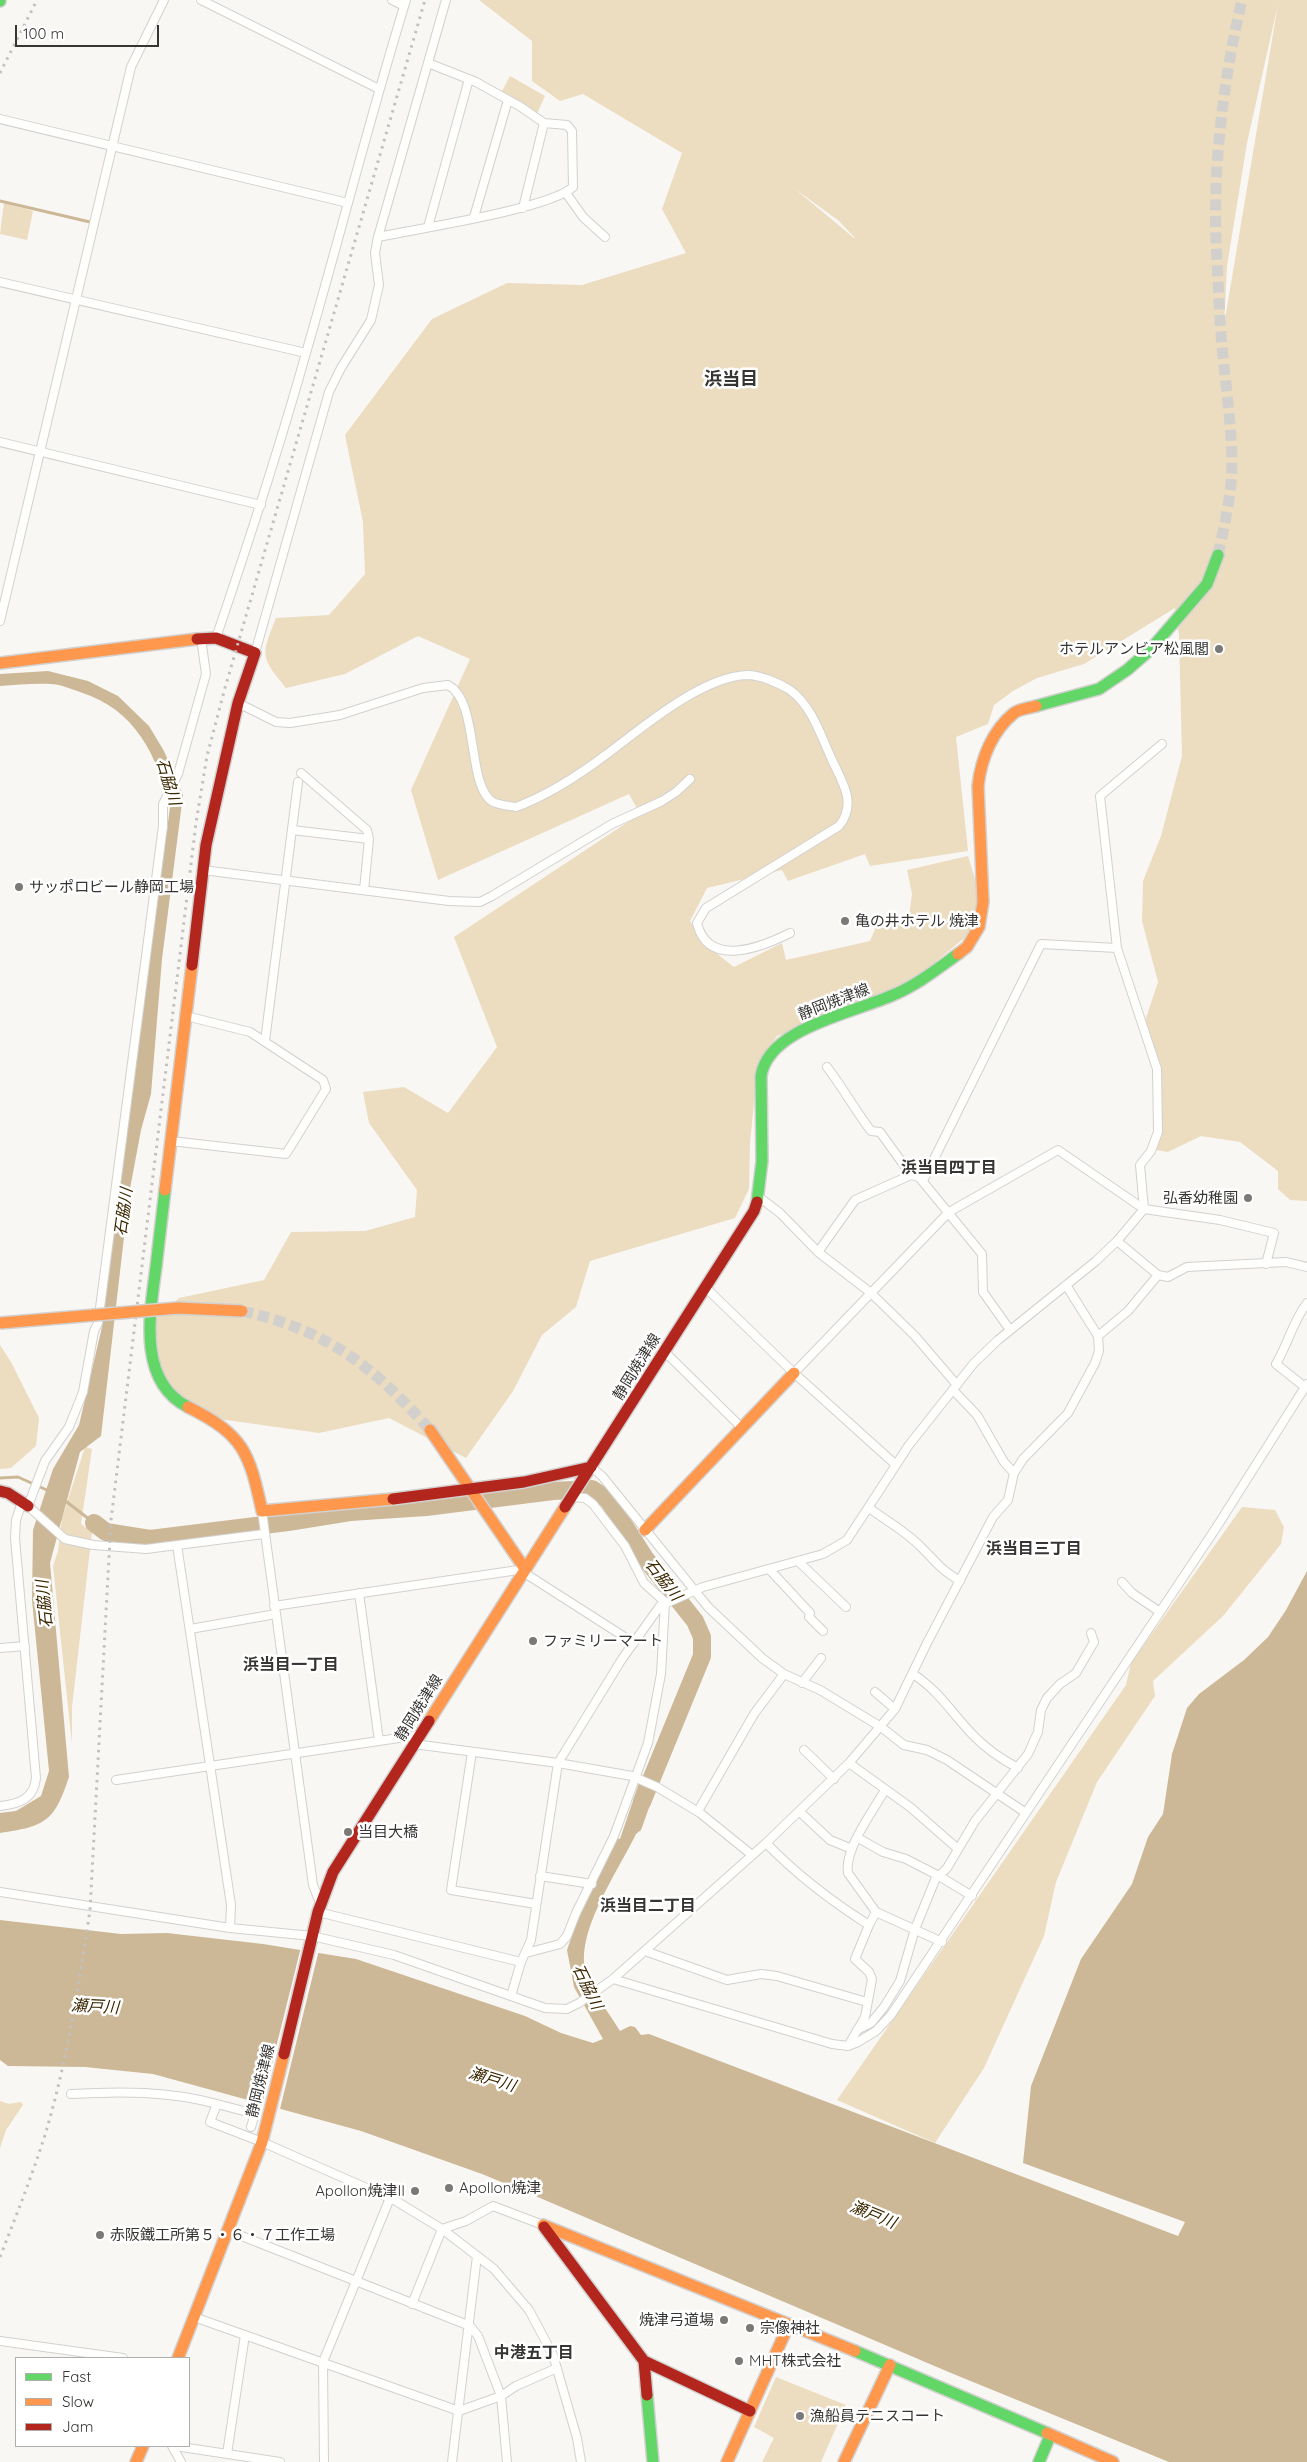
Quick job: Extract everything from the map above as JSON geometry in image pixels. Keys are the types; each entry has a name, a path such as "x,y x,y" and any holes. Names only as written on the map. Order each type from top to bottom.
{"street":[{"path":"0,621 2,603 40,452 131,67 164,0"},
{"path":"201,0 378,89"},
{"path":"216,638 261,505 306,353 378,89 405,3 392,0"},
{"path":"446,0 378,237 375,253 379,285 371,320 341,368 329,392 255,652 238,703 206,845 150,1314 149,1340 152,1357 161,1380 174,1398 221,1424 242,1446 254,1474 262,1511 313,1885 319,1908 521,1962"},
{"path":"378,237 523,208 566,193 573,187 572,131 567,126 544,124 508,100 469,79 428,64"},
{"path":"428,227 469,79"},
{"path":"474,217 508,100"},
{"path":"0,119 348,203"},
{"path":"523,208 544,124"},
{"path":"566,193 583,217 605,237"},
{"path":"0,282 306,353"},
{"path":"0,442 261,505"},
{"name":"静岡焼津線","path":"178,2357 229,2231 263,2138 319,1908 333,1872 754,1211 759,1197 761,1075 767,1058 780,1043 793,1034 894,995 923,979 967,947 979,927 983,902 978,786 980,768 998,731 1015,712 1099,689 1127,670 1150,650 1207,584 1218,555"},
{"path":"0,663 201,638 216,638 255,652"},
{"path":"0,1806 22,1802 33,1792 36,1785 15,1538 16,1520 33,1493 45,1461 69,1427 83,1392 94,1331 98,1323 163,826 162,804 178,774 206,674 201,638"},
{"path":"238,703 276,722 290,723 340,715 423,688 448,686 460,696 464,706 478,772 485,792 493,802 516,808 570,780 663,711 698,691 729,678 748,675 762,677 790,690 811,713 844,786 849,804 845,818 839,826 706,908 697,923 700,933 705,940 710,945 724,951 740,951 768,944 790,933"},
{"path":"511,1996 521,1962 531,1940 558,1763 622,1659 660,1606 665,1602 696,1590 834,1550 854,1532 909,1445 974,1363 1010,1330 1117,1241 1144,1209 1140,1165 1151,1151 1158,1132 1157,1069 1117,948 1100,796 1162,744"},
{"path":"301,773 367,830 369,839 364,890"},
{"path":"203,870 449,901 480,902 612,824 662,801 676,792 690,779"},
{"path":"265,1041 298,782"},
{"path":"292,830 369,839"},
{"path":"923,1181 1040,944 1117,948"},
{"path":"172,1141 286,1154 326,1089 323,1080 250,1032 186,1016"},
{"path":"827,1066 850,1098 857,1113 871,1131 880,1132 911,1175"},
{"path":"645,1530 949,1212 1058,1150 1144,1209 1220,1220 1274,1233 1266,1264"},
{"path":"818,1252 855,1200 911,1175 919,1177 982,1254 983,1292 1010,1330"},
{"path":"759,1197 780,1213 818,1252 872,1293 915,1336 977,1415 1004,1462 1014,1473"},
{"path":"1117,1241 1158,1275 1168,1277 1187,1267 1286,1262 1307,1267"},
{"path":"1098,1336 1128,1311 1158,1275"},
{"path":"0,1892 311,1939 394,1955 511,1996 556,2009 567,2009 579,2003 613,1979 800,1812 849,1763 882,1727 895,1709 926,1643 993,1517 1008,1500 1014,1473 1022,1459 1068,1413 1096,1363 1100,1351 1098,1336 1066,1285"},
{"path":"704,1287 794,1373 896,1465"},
{"path":"613,1979 809,2039 848,2046 876,2031 892,2015 942,1942 1160,1612 1306,1385 1276,1364 1285,1349 1299,1313 1307,1303"},
{"path":"0,1323 178,1308 242,1311"},
{"path":"664,1351 742,1428"},
{"path":"430,1430 524,1570 634,1644"},
{"path":"262,1511 472,1492 587,1472 602,1476 725,1624 784,1674 802,1684 820,1690 882,1727 904,1745 927,1750 947,1760 1026,1813"},
{"path":"0,1491 8,1493 25,1504 65,1539 93,1545 146,1549 264,1534"},
{"path":"573,1495 585,1498 593,1504 625,1546 644,1583 665,1602"},
{"path":"869,1508 923,1548 941,1570 960,1581"},
{"path":"177,1545 231,1905 230,1928"},
{"path":"798,1561 846,1607"},
{"path":"769,1569 810,1613 809,1617 823,1631"},
{"path":"190,1628 359,1593 524,1570"},
{"path":"1122,1582 1132,1593 1160,1612"},
{"path":"359,1593 379,1741"},
{"path":"526,1953 560,1944 567,1936 576,1913 592,1884 614,1836 637,1778 655,1714 662,1666 665,1602"},
{"path":"857,2030 871,2023 900,1981 914,1932 935,1880 947,1868 975,1821 1028,1754 1038,1732 1041,1710 1047,1698 1060,1684 1076,1673 1094,1642 1091,1633"},
{"path":"0,1648 25,1646"},
{"path":"802,1684 821,1658"},
{"path":"698,1811 754,1714 784,1674"},
{"path":"913,1674 929,1684 943,1698 971,1733 985,1747 1018,1768"},
{"path":"875,1692 895,1709"},
{"path":"116,1780 296,1752 379,1741 416,1740 472,1752 558,1763 637,1778 657,1787 698,1811 752,1855"},
{"path":"804,1750 834,1779"},
{"path":"472,1752 451,1890 536,1904"},
{"path":"849,1763 927,1821 958,1849"},
{"path":"885,1790 852,1849 847,1865 848,1873 876,1912 914,1932 942,1942"},
{"path":"800,1812 830,1840 852,1849"},
{"path":"858,1838 882,1852 906,1859 972,1896"},
{"path":"766,1843 792,1869 830,1899 869,1925"},
{"path":"540,1876 592,1884"},
{"path":"848,2046 865,2017 872,1979 870,1972 855,1959 876,1912"},
{"path":"645,1951 727,1980 762,1974 777,1976 867,2002"},
{"path":"71,2094 153,2093 194,2098 255,2114 251,2127"},
{"path":"216,2104 210,2122 263,2138 390,2198 442,2229 494,2269 529,2310 558,2368 581,2462"},
{"path":"324,2462 323,2362 390,2198"},
{"path":"412,2304 442,2229 466,2221 493,2206 890,2365 1113,2462"},
{"path":"543,2226 644,2361 750,2411"},
{"path":"229,2231 470,2326 478,2336 501,2396 507,2462"},
{"path":"452,2462 477,2256"},
{"path":"194,2317 459,2410 501,2396 516,2386 558,2368"},
{"path":"727,2462 789,2324"},
{"path":"227,2454 244,2335"},
{"path":"0,2340 116,2357"},
{"path":"644,2361 653,2462"},
{"path":"844,2462 890,2365"},
{"path":"1039,2462 1050,2436"},
{"path":"136,2462 143,2447"},
{"path":"174,2447 181,2462"},
{"path":"181,2447 280,2462"}],"shaded area":[{"path":"479,0 1307,0 1307,1201 1290,1200 1278,1189 1278,1171 1240,1142 1201,1136 1168,1152 1156,1150 1162,1110 1144,1024 1158,982 1142,921 1143,881 1161,836 1182,756 1179,634 1175,608 1084,664 1037,678 1013,691 994,705 988,724 956,737 968,851 870,866 865,854 788,881 782,870 707,888 690,921 707,946 734,967 782,943 786,960 870,941 876,927 908,924 912,894 907,870 968,856 980,895 974,930 916,978 861,1003 777,1036 758,1062 750,1143 749,1189 735,1218 590,1261 576,1307 542,1335 513,1391 466,1458 389,1418 319,1433 219,1419 177,1393 162,1371 152,1348 156,1319 179,1298 264,1280 291,1232 365,1231 415,1217 417,1190 369,1123 363,1092 404,1087 448,1113 497,1047 454,937 640,814 629,794 438,880 411,790 470,659 418,636 345,674 286,688 271,669 266,655 268,640 276,618 329,615 365,574 363,522 345,435 432,319 507,283 582,285 686,253 662,209 682,153 583,94 560,101 532,81 532,41","holes":["1278,4 1224,325 1227,266 1247,143","794,188 839,221 854,238"]},
{"path":"510,76 545,96 536,116 501,93"},
{"path":"4,203 33,211 27,240 0,234"},
{"path":"0,1345 11,1362 39,1418 36,1446 11,1468 0,1469"},
{"path":"85,1447 92,1449 81,1524 92,1532 72,1707 72,1744 53,1566 58,1551 62,1518"},
{"path":"1242,1507 1275,1510 1284,1527 1281,1544 1223,1616 1153,1681 1155,1696 1097,1782 1056,1882 1044,1936 984,2068 935,2143 837,2100 1126,1685 1131,1663"},
{"path":"0,2101 9,2104 21,2102 23,2105 6,2130 0,2148"},
{"name":"漁船員テニスコート","path":"776,2377 846,2405 821,2462 762,2462 774,2438 754,2427"}],"water":[{"path":"48,671 88,681 118,696 149,726 164,751 183,795 162,959 151,1094 141,1130 129,1194 101,1436 80,1452 50,1563 69,1777 58,1804 53,1813 46,1819 28,1828 0,1833 0,1813 16,1811 41,1796 49,1771 32,1600 33,1530 53,1469 79,1425 102,1327 170,807 158,769 150,752 141,736 116,710 99,700 58,685 0,686 0,674"},
{"name":"瀬戸川","path":"1307,1571 1307,2462 1169,2462 951,2373 482,2174 361,2131 153,2074 85,2067 8,2066 0,2060 0,1920 121,1934 167,1933 263,1944 356,1959 525,2016 561,2033 593,2043 603,2039 574,1987 567,1950 576,1924 617,1838 620,1839 639,1783 655,1791 641,1830 636,1834 609,1884 591,1923 584,1959 590,1982 620,2031 630,2026 635,2027 641,2035 649,2034 1178,2236 1185,2222 1023,2163 1031,2086 1081,1959 1132,1884 1148,1837 1163,1814 1172,1754 1187,1708 1199,1694 1244,1660 1268,1637 1286,1610"}],"pier":[{"path":"301,1947 319,1950 279,2113 261,2108"}],"waterway":[{"path":"0,201 90,222"},
{"path":"0,1478 18,1477 49,1491"},
{"name":"石脇川","path":"94,1523 106,1532 150,1539 288,1522 350,1512 426,1507 553,1491 592,1489 608,1500 645,1558 695,1621 702,1637 702,1656 642,1802"},
{"path":"63,1499 94,1523"}],"tunnel":[{"path":"1218,555 1226,520 1232,461 1219,307 1216,181 1225,89 1242,0"},
{"path":"242,1311 272,1319 324,1340 368,1369 389,1387 430,1430"}],"railway":[{"path":"0,73 37,0"},
{"path":"0,2257 35,2166 53,2107 72,2023 90,1910 111,1520 196,823 207,756 225,688 425,0"}],"traffic: fast":[{"path":"1036,706 1099,689 1127,670 1150,650 1207,584 1218,555"},
{"path":"757,1202 762,1161 761,1076 767,1059 779,1046 795,1034 815,1024 902,991 958,954"},
{"path":"165,1190 151,1305 151,1344 154,1363 161,1381 172,1395 188,1407"},
{"path":"855,2351 1047,2433"},
{"path":"647,2395 653,2462"},
{"path":"1039,2462 1050,2436"}],"traffic: slow":[{"path":"0,663 197,639"},
{"path":"958,954 967,947 979,927 983,902 978,786 985,756 994,737 1006,720 1016,712 1036,706"},
{"path":"165,1190 192,965"},
{"path":"0,1323 178,1308 242,1311"},
{"path":"645,1530 794,1373"},
{"path":"188,1407 221,1427 241,1447 253,1474 262,1511 393,1499"},
{"path":"430,1430 525,1569"},
{"path":"429,1721 565,1507"},
{"path":"178,2357 262,2142 284,2054"},
{"path":"543,2225 855,2351"},
{"path":"727,2462 789,2324"},
{"path":"844,2462 890,2365"},
{"path":"1047,2433 1113,2462"},
{"path":"136,2462 143,2447"}],"traffic: jam":[{"path":"192,965 206,845 238,703 255,653 216,638 197,639"},
{"path":"565,1507 754,1211 757,1202"},
{"path":"393,1499 524,1482 591,1467"},
{"path":"0,1491 8,1493 28,1506"},
{"path":"284,2054 318,1912 333,1872 429,1721"},
{"path":"544,2227 644,2361 647,2395"},
{"path":"644,2361 750,2411"}],"place":[{"name":"ホテルアンビア松風閣","path":"1219,649"},
{"name":"サッポロビール静岡工場","path":"19,887"},
{"name":"亀の井ホテル 焼津","path":"845,921"},
{"name":"弘香幼稚園","path":"1248,1198"},
{"name":"ファミリーマート","path":"533,1641"},
{"name":"当目大橋","path":"348,1832"},
{"name":"Apollon焼津","path":"449,2188"},
{"name":"Apollon焼津II","path":"415,2191"},
{"name":"赤阪鐵工所第５・６・７工作工場","path":"100,2235"},
{"name":"焼津弓道場","path":"724,2320"},
{"name":"宗像神社","path":"750,2328"},
{"name":"MHT株式会社","path":"739,2361"},
{"name":"漁船員テニスコート","path":"800,2416"}],"district":[{"name":"浜当目","path":"731,380"},
{"name":"浜当目四丁目","path":"949,1168"},
{"name":"浜当目三丁目","path":"1034,1549"},
{"name":"浜当目一丁目","path":"291,1665"},
{"name":"浜当目二丁目","path":"648,1906"},
{"name":"中港五丁目","path":"534,2353"}]}
